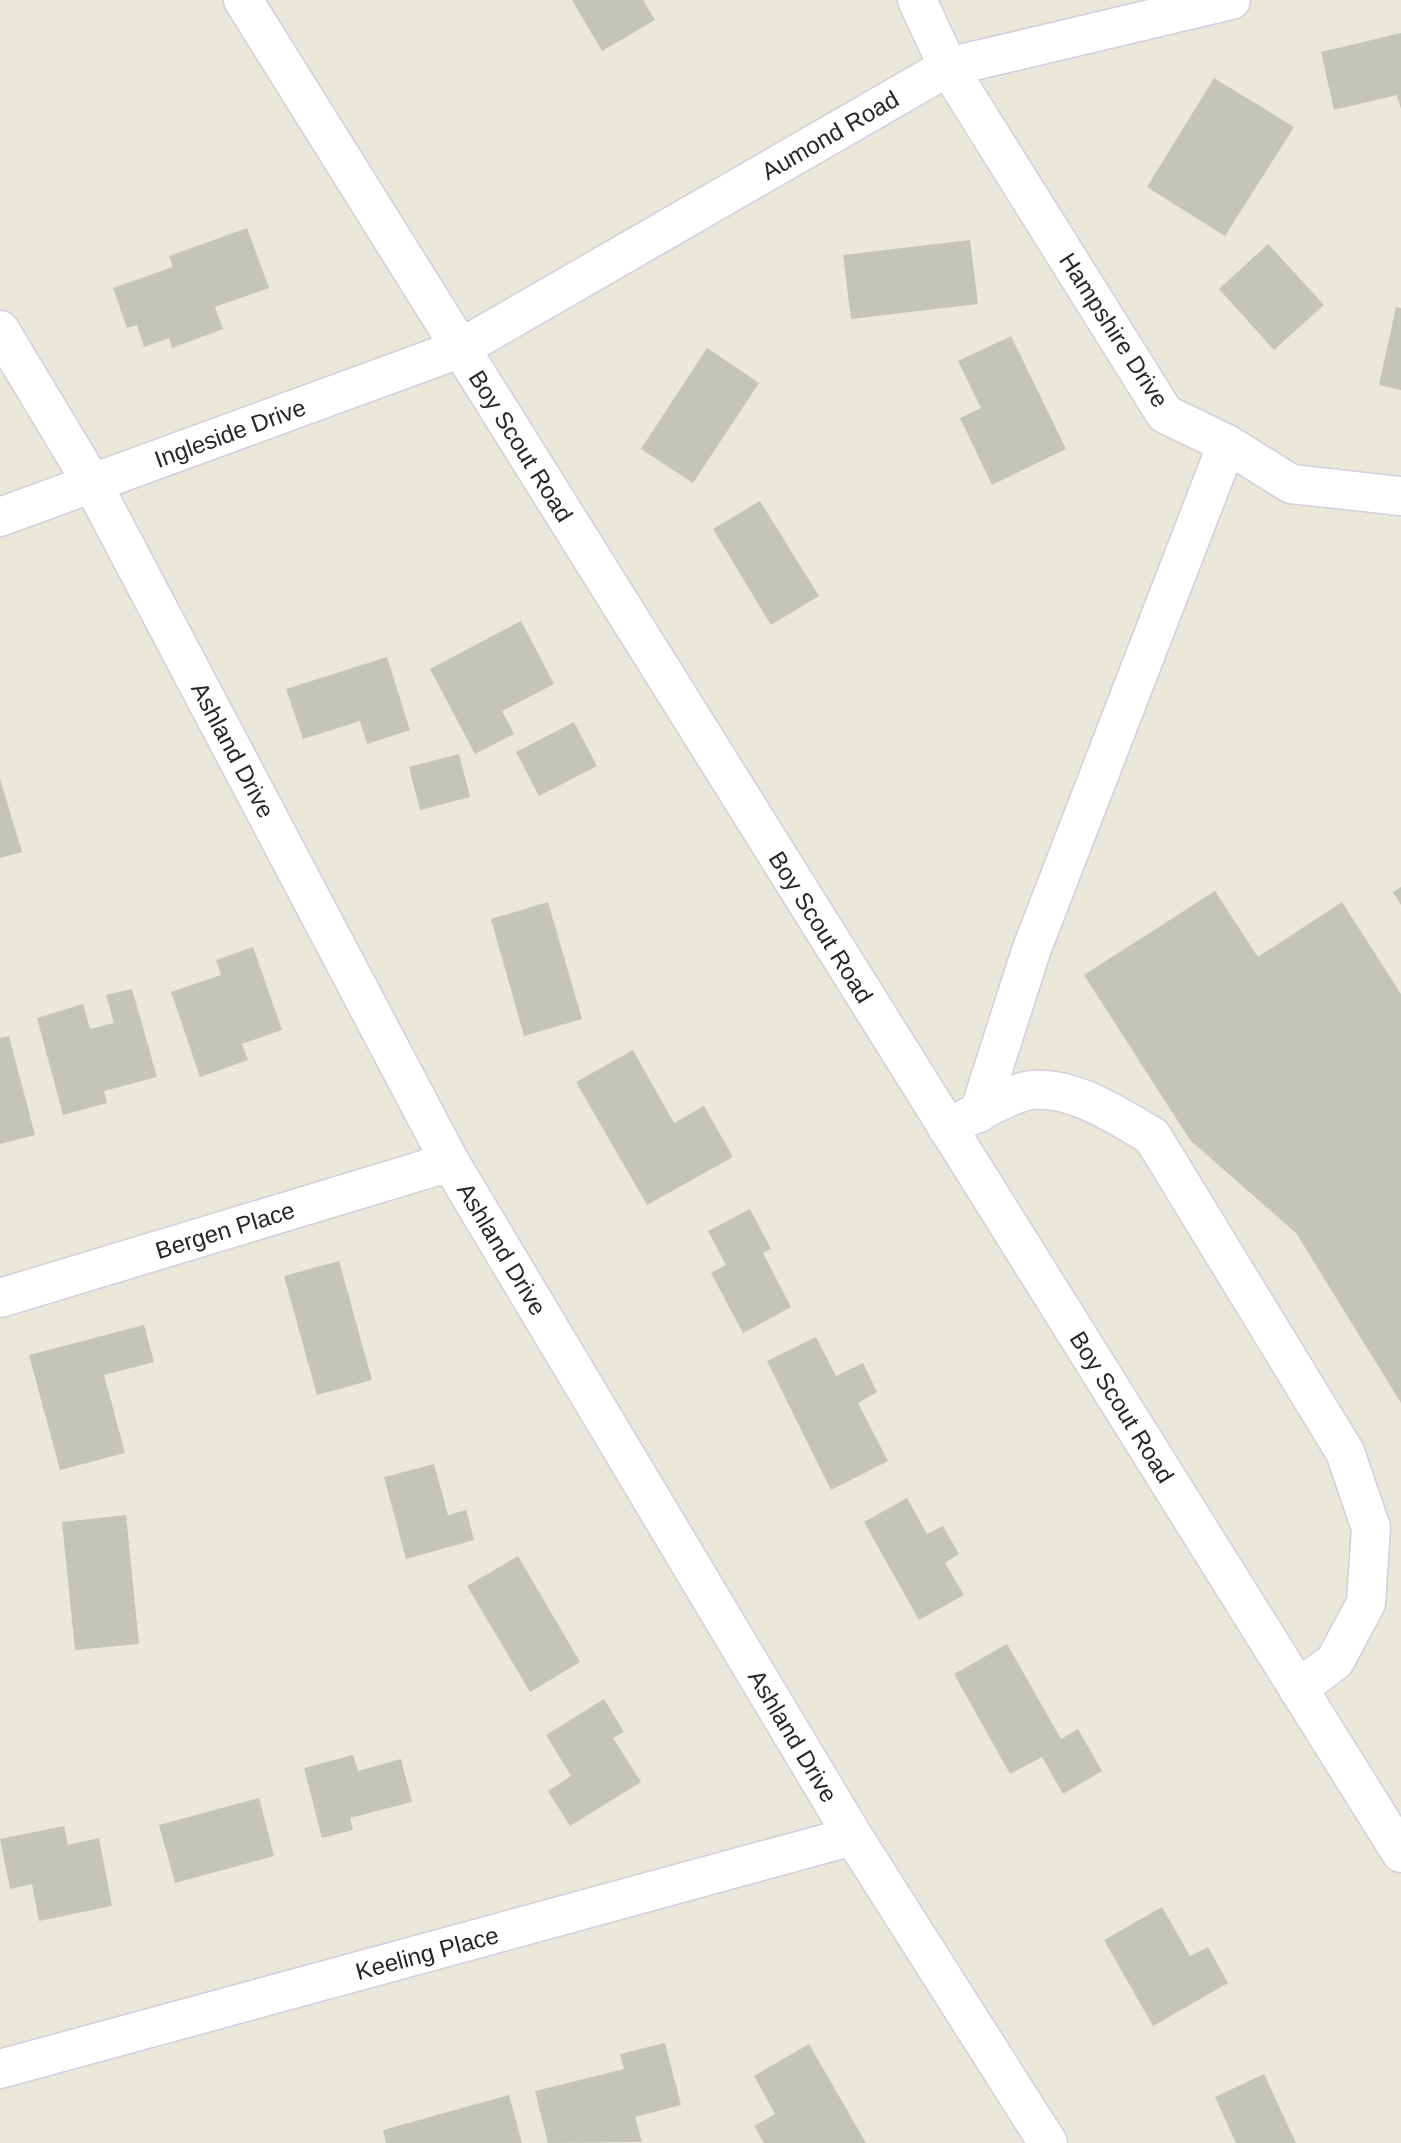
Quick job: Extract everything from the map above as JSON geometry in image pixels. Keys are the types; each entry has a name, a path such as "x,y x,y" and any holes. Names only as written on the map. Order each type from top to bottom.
{"street":[{"name":"Boy Scout Road","path":"243,0 459,349 963,1121 1298,1689 1401,1853"},
{"name":"Hampshire Drive","path":"917,0 948,67 1165,414 1227,444 1292,484 1401,496"},
{"name":"Aumond Road","path":"459,349 948,67 1231,0"},
{"name":"Ashland Drive","path":"0,330 92,483 450,1162 853,1836 1048,2143"},
{"name":"Ingleside Drive","path":"0,517 459,349"},
{"path":"963,1121 1227,444"},
{"path":"963,1121 1030,1089 1061,1092 1104,1109 1152,1136 1345,1452 1371,1528 1366,1603 1335,1661 1298,1689"},
{"name":"Bergen Place","path":"0,1298 450,1162"},
{"name":"Keeling Place","path":"0,2069 853,1836"}],"building":[{"path":"572,0 643,0 655,20 602,51"},
{"path":"1401,33 1401,109 1397,95 1334,110 1321,52"},
{"path":"1214,78 1294,127 1225,236 1147,187"},
{"path":"247,228 269,288 215,307 223,329 172,348 169,338 144,347 137,325 127,328 113,288 173,267 169,256"},
{"path":"970,240 978,304 851,319 843,255"},
{"path":"1268,244 1324,305 1274,350 1219,289"},
{"path":"1396,307 1401,308 1401,390 1379,385"},
{"path":"1011,336 1066,449 992,485 960,418 981,408 958,361"},
{"path":"707,348 759,383 693,483 641,449"},
{"path":"760,501 819,596 771,625 713,529"},
{"path":"521,621 554,684 502,711 514,734 475,754 430,669"},
{"path":"387,657 410,730 367,744 360,721 303,739 286,689"},
{"path":"574,722 597,766 539,796 516,752"},
{"path":"459,754 470,797 420,810 409,767"},
{"path":"0,779 22,852 0,858"},
{"path":"1401,887 1401,905 1393,892"},
{"path":"1215,891 1258,957 1342,902 1401,994 1401,1403 1296,1233 1190,1140 1084,975"},
{"path":"548,902 582,1019 524,1036 491,919"},
{"path":"253,947 282,1030 242,1044 248,1060 200,1077 171,992 221,975 216,960"},
{"path":"132,989 157,1077 104,1091 107,1103 63,1115 37,1018 83,1004 90,1029 114,1023 106,995"},
{"path":"9,1036 35,1135 0,1144 0,1038"},
{"path":"633,1050 674,1123 704,1106 733,1157 647,1205 576,1082"},
{"path":"750,1209 771,1249 763,1253 791,1307 743,1333 711,1273 726,1265 708,1231"},
{"path":"339,1261 372,1380 317,1395 284,1276"},
{"path":"144,1325 154,1362 104,1375 125,1453 60,1470 29,1355"},
{"path":"816,1337 836,1376 863,1363 877,1392 858,1403 888,1461 831,1490 767,1361"},
{"path":"434,1464 448,1515 466,1510 474,1540 406,1559 384,1477"},
{"path":"907,1498 927,1534 943,1526 959,1554 945,1563 964,1595 919,1620 864,1522"},
{"path":"126,1515 139,1644 75,1650 62,1522"},
{"path":"518,1556 580,1662 530,1692 467,1586"},
{"path":"1007,1644 1061,1739 1078,1729 1102,1771 1063,1794 1042,1757 1010,1774 954,1674"},
{"path":"604,1699 624,1732 613,1738 641,1782 570,1826 548,1791 571,1776 546,1735"},
{"path":"353,1755 358,1771 401,1759 412,1802 350,1818 353,1830 322,1838 304,1768"},
{"path":"259,1798 274,1856 175,1883 159,1825"},
{"path":"64,1826 68,1845 99,1838 112,1906 39,1921 32,1884 10,1889 0,1839"},
{"path":"1162,1907 1190,1956 1208,1947 1228,1983 1153,2026 1104,1940"},
{"path":"665,2043 681,2105 635,2117 642,2142 548,2143 535,2091 624,2069 620,2054"},
{"path":"809,2044 866,2143 764,2143 754,2126 775,2114 754,2076"},
{"path":"1264,2074 1296,2143 1236,2143 1215,2097"},
{"path":"509,2095 522,2143 386,2143 383,2130"}]}
